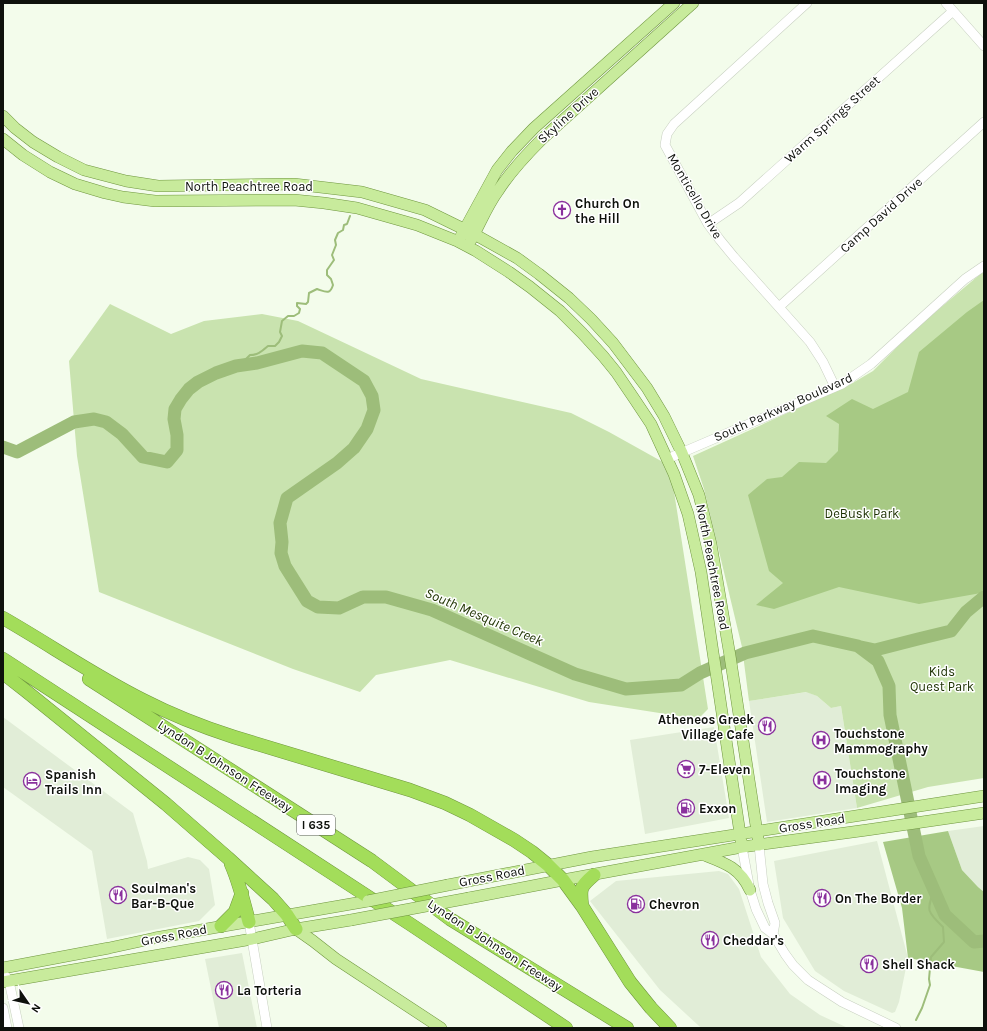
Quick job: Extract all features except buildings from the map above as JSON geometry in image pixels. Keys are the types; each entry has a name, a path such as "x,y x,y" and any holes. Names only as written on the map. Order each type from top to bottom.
{"highway":[{"path":"3,618 159,708 234,737 410,790 470,814 496,829 532,852 563,880 582,906 630,982 651,1008 670,1028"},
{"name":"Lyndon B Johnson Freeway","path":"3,623 372,861 450,919 627,1028"},
{"name":"I 635","path":"3,659 566,1028"},
{"path":"3,673 166,804 228,858 273,899 287,915 296,929"},
{"path":"228,858 236,874 249,922"},
{"path":"582,906 580,892 584,884 594,874"},
{"path":"222,926 235,912 242,893"}],"main road":[{"name":"Skyline Drive","path":"457,241 497,170 512,151 534,128 674,3"},
{"name":"Skyline Drive","path":"468,247 497,192 512,170 530,150 693,3"},
{"name":"North Peachtree Road","path":"3,116 15,128 33,142 58,157 84,170 121,180 158,186 294,184 362,192 425,210 474,234 516,258 569,298 618,349 647,388 664,416 682,453 698,495 711,544 726,628 758,845"},
{"name":"North Peachtree Road","path":"3,139 50,172 75,184 123,197 155,201 294,200 357,208 417,225 468,247 530,287 560,311 612,367 651,424 674,474 688,514 701,572 742,847"},
{"path":"294,184 294,200"},
{"path":"724,726 741,725"},
{"path":"982,797 982,813"},
{"name":"Gross Road","path":"3,968 155,938 334,908 592,857 982,797"},
{"name":"Gross Road","path":"5,979 252,939 296,929 742,847 982,813"},
{"path":"854,817 856,832"},
{"path":"630,851 633,867"},
{"path":"704,854 725,863 739,873 746,881 750,890"},
{"path":"296,929 336,959 441,1028"},
{"path":"109,948 111,963"}],"street":[{"name":"Monticello Drive","path":"807,3 674,124 667,134 665,145 708,224 720,240 813,346 823,362 835,387"},
{"path":"946,3 984,46"},
{"name":"Warm Springs Street","path":"708,224 739,202 953,11"},
{"name":"Camp David Drive","path":"779,307 984,122"},
{"name":"South Parkway Boulevard","path":"667,459 835,387 852,377 871,364 965,279 984,266"},
{"name":"North Peachtree Road","path":"758,845 763,884 775,923 773,934"},
{"name":"North Peachtree Road","path":"742,847 750,890 756,909 765,928 773,934 792,965 808,980 842,1002 896,1028"},
{"path":"249,922 267,1028"},
{"path":"5,979 19,1028"},
{"path":"3,1008 7,1028"}],"shaded area":[{"path":"807,692 817,696 831,708 841,706 857,808 767,822 749,701"},
{"path":"3,717 133,813 148,869 188,857 200,860 209,869 215,905 199,921 107,939 92,851 3,787"},
{"path":"714,727 729,818 645,834 630,740"},
{"path":"984,826 984,892 962,870 948,831"},
{"path":"877,841 908,958 899,1002 895,1012 892,1013 844,991 815,971 783,918 774,861"},
{"path":"719,871 728,874 739,889 761,957 790,994 820,1015 848,1028 702,1028 660,990 590,901 616,881"},
{"path":"242,953 257,1028 219,1028 205,959"}],"green space":[{"name":"DeBusk Park","path":"984,271 984,778 928,787 857,808 841,706 831,708 817,696 806,692 749,701 742,647 704,489 693,456 851,384 873,371 914,330"},
{"name":"DeBusk Park","path":"984,300 984,589 981,593 919,604 839,587 774,609 756,605 783,583 769,571 748,495 767,479 782,477 799,462 826,463 838,451 839,424 826,416 852,399 873,409 908,392 919,352 967,312"},
{"path":"110,304 171,334 204,321 262,314 298,321 421,379 571,413 670,466 708,709 698,719 589,702 450,660 376,675 360,692 293,669 99,592 77,456 69,361"},
{"path":"948,831 962,870 984,892 984,972 908,958 902,908 883,842"}],"waterway":[{"path":"239,366 250,355 258,353 268,346 275,346 279,342 282,336 280,332 282,321 288,316 294,316 299,313 300,309 297,306 297,303 306,304 308,302 309,293 317,289 325,292 330,290 333,285 331,279 327,275 327,270 334,260 332,255 336,245 335,240 338,233 343,230 344,225 347,224 350,216"},
{"name":"South Mesquite Creek","path":"3,447 17,452 74,422 94,419 106,422 122,434 143,457 167,462 177,450 177,435 174,419 175,409 189,389 198,382 216,373 236,366 257,363 302,351 322,353 364,381 372,396 374,410 367,429 354,448 337,463 287,498 280,523 282,542 281,553 285,566 307,601 318,607 339,608 363,597 386,597 432,610 575,674 626,689 681,685 700,673 745,653 813,636 858,646 878,661 889,686 890,715 919,856 945,915 974,942 984,941"},
{"path":"861,647 875,650 951,631 966,612 984,597"},
{"path":"916,1020 930,985 929,979 931,957 944,942 943,927 933,917 929,906 934,889"}],"place":[{"name":"Church On the Hill","path":"562,210"},
{"name":"Atheneos Greek Village Cafe","path":"767,726"},
{"name":"Touchstone Mammography","path":"821,740"},
{"name":"7-Eleven","path":"686,769"},
{"name":"Touchstone Imaging","path":"822,780"},
{"name":"Spanish Trails Inn","path":"32,781"},
{"name":"Exxon","path":"686,808"},
{"name":"Soulman's Bar-B-Que","path":"118,895"},
{"name":"On The Border","path":"822,898"},
{"name":"Chevron","path":"636,904"},
{"name":"Cheddar's","path":"710,940"},
{"name":"Shell Shack","path":"869,964"},
{"name":"La Torteria","path":"224,990"}],"park label":[{"name":"Kids Quest Park","path":"942,678"}]}
